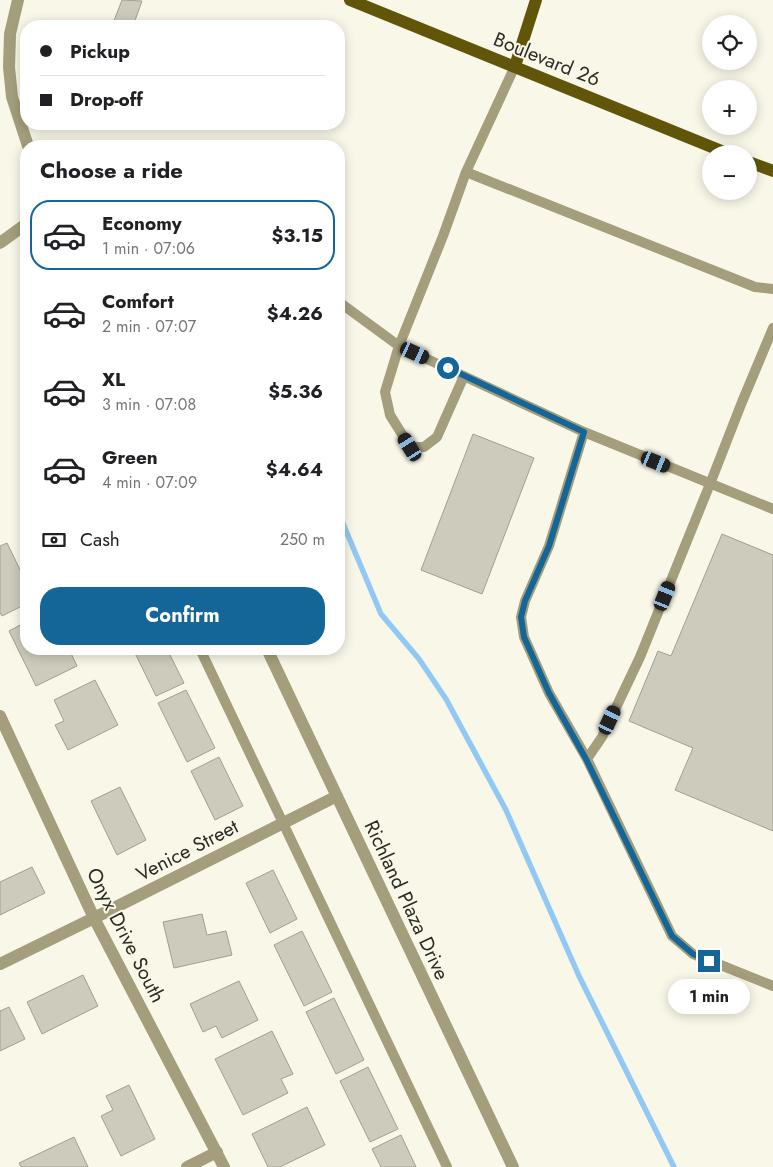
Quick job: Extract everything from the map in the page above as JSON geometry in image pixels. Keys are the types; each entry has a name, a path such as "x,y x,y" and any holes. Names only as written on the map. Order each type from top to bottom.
{"main road":[{"name":"Boulevard 26","path":"350,0 708,145"},
{"path":"515,66 536,0"},
{"path":"757,165 773,171"}],"street":[{"path":"18,0 5,67 20,122"},
{"path":"0,243 20,228"},
{"name":"Richland Plaza Drive","path":"270,655 513,1167"},
{"name":"Onyx Drive South","path":"0,716 94,918 224,1167"},
{"name":"Venice Street","path":"0,964 336,796"},
{"path":"187,1167 217,1152"}],"lane":[{"path":"464,376 437,437 424,447 410,447 390,415 385,392 399,346 443,236 466,172 515,66"},
{"path":"466,172 755,287 773,289"},
{"path":"345,306 399,346 584,432 773,509"},
{"path":"586,759 602,736 640,657 773,328"},
{"path":"584,432 549,546 525,601 521,617 524,637 549,693 586,759 672,936 693,954 773,986"},
{"path":"203,655 447,1167"}],"building":[{"path":"122,0 142,1 135,20 114,20"},
{"path":"473,434 534,458 482,594 421,570"},
{"path":"722,534 773,555 773,831 675,790 693,748 629,721 658,651 671,656"},
{"path":"7,543 20,570 20,607 2,616 0,613 0,546"},
{"path":"20,625 20,653 9,631"},
{"path":"21,655 72,655 77,666 36,686"},
{"path":"136,655 170,655 184,683 156,696"},
{"path":"95,680 118,725 68,750 55,725 64,721 54,700"},
{"path":"186,690 215,748 187,762 158,703"},
{"path":"219,757 243,806 215,820 191,771"},
{"path":"120,787 146,840 117,855 91,801"},
{"path":"32,867 45,893 0,915 0,882"},
{"path":"273,870 297,919 270,933 246,883"},
{"path":"202,914 207,935 226,931 232,955 174,968 163,922"},
{"path":"302,931 332,992 304,1006 274,945"},
{"path":"83,975 98,1006 42,1034 27,1002"},
{"path":"239,981 258,1020 222,1038 216,1026 203,1032 190,1004"},
{"path":"334,998 364,1060 336,1074 306,1012"},
{"path":"9,1007 25,1039 0,1051 0,1011"},
{"path":"272,1031 293,1074 281,1079 288,1093 243,1115 215,1059"},
{"path":"368,1067 398,1129 370,1142 340,1081"},
{"path":"129,1085 155,1139 121,1156 101,1116 113,1110 106,1096"},
{"path":"307,1107 325,1145 280,1167 268,1167 252,1134"},
{"path":"401,1135 416,1167 381,1167 372,1149"},
{"path":"74,1137 88,1167 21,1167 19,1163"}],"waterway":[{"path":"345,528 381,614 419,659 446,699 506,810 579,976 674,1167"}],"route":[{"path":"448,368 584,432 549,546 525,601 521,617 524,637 549,693 586,759 672,936 693,954 709,961"}]}
